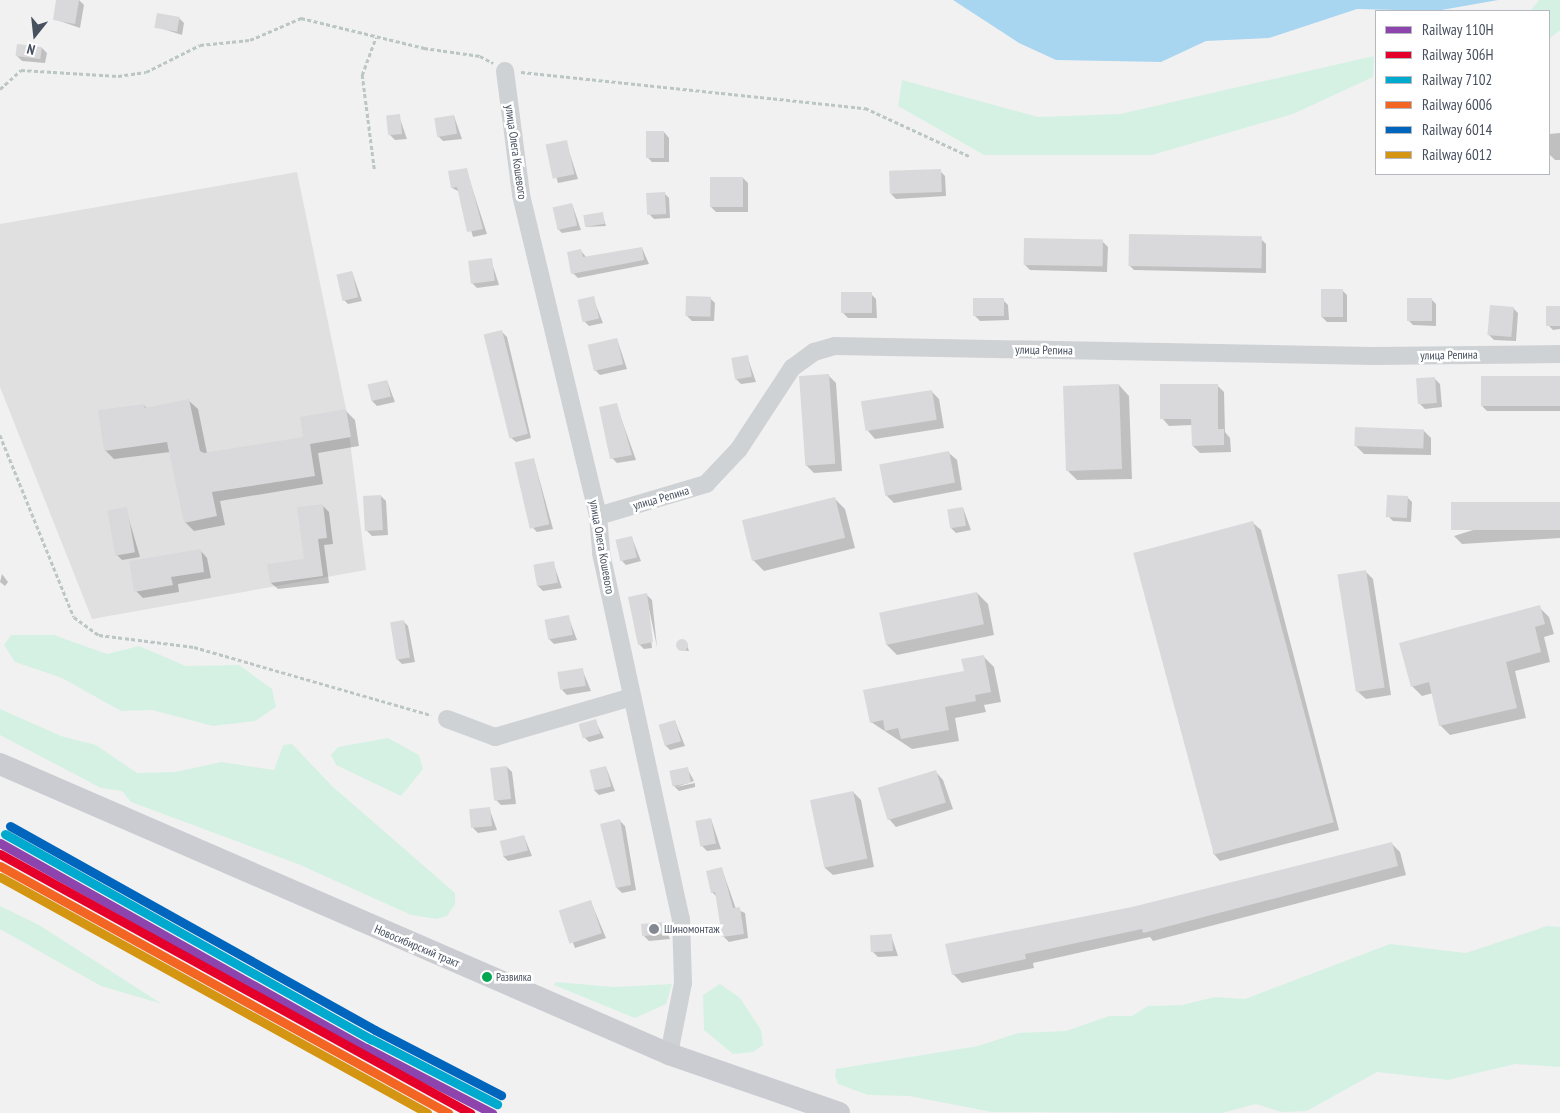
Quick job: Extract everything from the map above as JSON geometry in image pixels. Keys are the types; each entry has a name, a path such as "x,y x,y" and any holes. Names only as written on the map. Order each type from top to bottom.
{"main road":[{"name":"Новосибирский тракт","path":"0,764 668,1054 839,1113"}],"street":[{"name":"улица Олега Кошевого","path":"505,71 521,195 598,516 601,553 682,919 683,983 668,1054"},
{"name":"улица Репина","path":"598,516 706,484 739,449 792,368 814,352 836,346 1373,356 1560,354"},
{"path":"447,719 495,737 632,697"}],"path":[{"path":"0,89 21,70 118,76 146,72 200,45 250,40 301,18 376,37 480,56 505,71 865,108 969,156"},
{"path":"374,169 362,75 376,37"},
{"path":"0,435 74,617 99,635 194,647 342,693 447,719"}],"shaded area":[{"path":"297,172 346,409 366,570 92,619 0,387 0,224"}],"green space":[{"path":"1539,0 1560,0 1560,30 1550,38 1550,10 1531,10"},
{"path":"1374,56 1373,77 1293,114 1152,155 984,155 898,106 902,80 1038,117 1120,114"},
{"path":"11,635 54,635 107,654 139,646 186,666 239,665 272,689 276,707 255,721 213,726 152,710 121,711 62,678 15,662 4,645"},
{"path":"0,709 61,736 96,745 137,773 176,772 221,762 274,770 283,745 292,744 332,786 455,893 455,904 447,916 437,919 411,915 298,864 131,802 122,791 101,788 0,735"},
{"path":"388,738 419,755 423,769 401,796 336,765 331,755 338,747"},
{"path":"0,906 39,925 162,1004 101,986 0,929"},
{"path":"1547,926 1560,927 1560,1067 1515,1064 1448,1080 1377,1072 1307,1111 1281,1112 1256,1104 1222,1113 992,1112 909,1096 868,1095 838,1084 835,1076 836,1069 978,1046 1018,1033 1066,1031 1109,1016 1132,1016 1148,1006 1182,1005 1215,997 1245,999 1390,944 1466,953"},
{"path":"556,982 614,987 672,984 666,1004 635,1018 554,985"},
{"path":"720,984 740,998 761,1030 763,1045 753,1052 733,1054 704,1030 703,995"}],"water":[{"path":"953,0 1498,0 1442,10 1357,9 1269,38 1206,41 1161,62 1056,60 1019,43"}],"building":[{"path":"56,0 79,0 75,24 53,20"},
{"path":"157,13 180,17 177,32 154,28"},
{"path":"17,44 42,47 40,59 16,56"},
{"path":"400,114 402,134 388,135 386,115"},
{"path":"454,115 457,134 437,137 434,118"},
{"path":"646,131 664,131 664,158 646,158"},
{"path":"567,140 574,174 553,179 545,145"},
{"path":"467,168 483,229 467,232 457,187 451,188 448,171"},
{"path":"941,169 942,192 890,194 889,171"},
{"path":"710,177 743,177 743,207 710,207"},
{"path":"665,192 666,214 647,215 646,193"},
{"path":"572,203 577,225 558,230 553,207"},
{"path":"603,212 605,224 585,227 583,215"},
{"path":"1129,234 1262,236 1261,268 1128,266"},
{"path":"1024,238 1103,239 1103,266 1024,265"},
{"path":"642,247 644,260 571,274 567,252 581,249 583,257"},
{"path":"492,258 495,281 471,284 468,261"},
{"path":"352,271 358,297 342,301 336,275"},
{"path":"1321,289 1343,289 1343,317 1321,317"},
{"path":"841,292 872,292 872,313 841,313"},
{"path":"594,296 599,318 583,322 577,300"},
{"path":"686,296 711,297 710,317 685,316"},
{"path":"973,298 1004,298 1004,316 973,316"},
{"path":"1407,298 1432,298 1432,321 1407,321"},
{"path":"1490,305 1514,307 1511,337 1487,335"},
{"path":"1546,306 1560,306 1560,326 1546,326"},
{"path":"502,330 528,434 509,438 484,335"},
{"path":"617,338 623,364 594,371 588,345"},
{"path":"748,355 752,377 735,380 731,358"},
{"path":"829,374 835,464 805,466 799,376"},
{"path":"1481,376 1560,376 1560,406 1481,406"},
{"path":"1435,377 1437,403 1418,404 1416,378"},
{"path":"387,380 391,397 371,401 368,384"},
{"path":"1119,384 1122,469 1066,471 1063,386"},
{"path":"1160,384 1218,384 1218,429 1224,429 1224,445 1192,446 1191,419 1160,419"},
{"path":"932,390 937,420 866,431 861,401"},
{"path":"189,399 200,451 204,453 303,437 300,417 346,409 351,437 310,444 315,476 212,492 217,516 184,523 167,442 104,451 98,410 144,404 145,408"},
{"path":"617,403 632,455 610,459 599,407"},
{"path":"1355,427 1424,429 1423,448 1354,446"},
{"path":"949,451 955,482 885,496 879,465"},
{"path":"534,458 549,524 530,529 515,462"},
{"path":"381,495 383,530 365,531 363,496"},
{"path":"1387,495 1408,496 1407,518 1386,517"},
{"path":"835,497 845,538 752,561 742,520"},
{"path":"1451,502 1560,502 1560,530 1451,530"},
{"path":"323,504 327,538 318,539 323,576 270,583 267,564 304,559 297,507"},
{"path":"127,507 135,552 115,556 107,510"},
{"path":"963,507 966,526 950,528 947,510"},
{"path":"1253,521 1334,822 1214,854 1133,553"},
{"path":"632,536 637,557 620,561 615,540"},
{"path":"201,549 204,572 171,577 173,585 134,592 129,561"},
{"path":"554,561 558,583 537,586 533,565"},
{"path":"1366,570 1385,688 1356,692 1337,575"},
{"path":"977,592 984,624 886,645 879,613"},
{"path":"647,593 653,642 638,645 628,597"},
{"path":"1540,605 1545,624 1535,627 1541,652 1506,662 1517,708 1439,726 1429,682 1411,687 1399,643"},
{"path":"569,615 573,635 548,639 544,620"},
{"path":"404,620 410,658 396,660 390,622"},
{"path":"680,639 684,639 688,645 684,651 680,651 676,647 676,643"},
{"path":"984,655 991,692 975,695 976,701 945,707 949,730 901,739 898,728 885,731 883,720 870,723 863,690 964,671 961,659"},
{"path":"583,668 586,686 560,690 557,672"},
{"path":"596,719 600,733 583,738 579,724"},
{"path":"675,720 681,741 665,746 659,725"},
{"path":"507,766 511,799 494,801 490,768"},
{"path":"606,766 611,786 595,790 590,770"},
{"path":"688,767 691,783 672,786 669,771"},
{"path":"936,770 946,803 888,820 878,788"},
{"path":"853,791 867,858 824,868 810,800"},
{"path":"490,807 492,826 471,828 469,809"},
{"path":"711,818 716,844 700,847 695,821"},
{"path":"620,819 631,885 616,888 600,824"},
{"path":"524,835 528,851 504,857 500,841"},
{"path":"1392,842 1398,866 1143,933 1142,929 1025,954 1026,959 952,975 945,944 1132,907"},
{"path":"722,867 733,908 740,907 744,934 722,937 715,892 711,893 706,871"},
{"path":"591,900 602,933 569,944 559,911"},
{"name":"Шиномонтаж","path":"665,922 666,934 642,936 641,924"},
{"path":"892,934 893,951 871,952 870,935"}],"rail line":[{"name":"6014","path":"10,826 375,1030 501,1095"},
{"name":"7102","path":"5,834 371,1039 497,1104"},
{"name":"110Н","path":"0,843 366,1048 492,1113"},
{"name":"306Н","path":"0,854 470,1113"},
{"name":"6006","path":"0,866 448,1113"},
{"name":"6012","path":"0,877 427,1113"}],"place":[{"name":"Шиномонтаж","path":"654,929"},
{"name":"Развилка","path":"487,977"}]}
